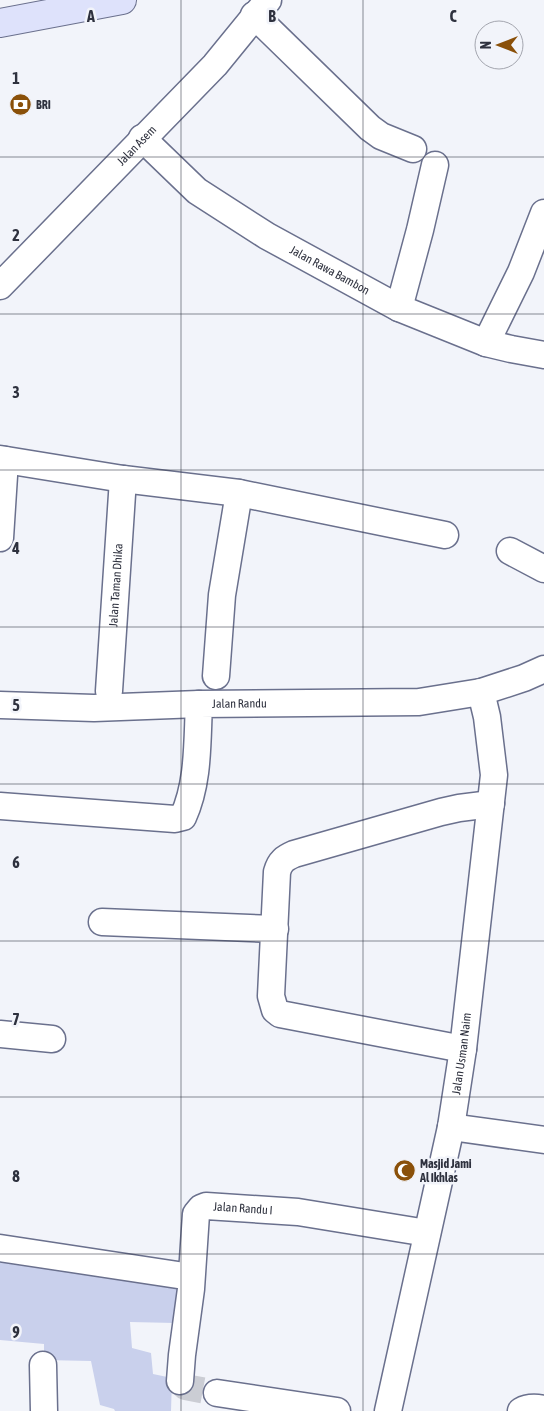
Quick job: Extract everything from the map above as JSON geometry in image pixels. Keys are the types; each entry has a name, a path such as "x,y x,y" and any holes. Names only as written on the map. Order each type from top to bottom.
{"street":[{"path":"0,23 122,0"},
{"path":"261,8 370,128 381,136 413,149"},
{"name":"Jalan Asem","path":"0,286 215,64 261,8"},
{"name":"Jalan Rawa Bambon","path":"142,138 197,191 267,236 399,308 486,343 544,354"},
{"path":"399,308 435,165"},
{"path":"486,343 521,272 544,213"},
{"path":"0,538 3,459 123,479 239,493 445,535"},
{"name":"Jalan Taman Dhika","path":"110,691 123,479"},
{"path":"216,676 222,596 239,493"},
{"path":"510,551 544,569"},
{"name":"Jalan Randu","path":"0,806 175,819 184,817 188,808 197,767 199,704 418,702 481,692 524,678 544,669"},
{"name":"Jalan Usman Naim","path":"388,1411 451,1128 463,1049 494,775 481,692"},
{"path":"0,705 94,708 199,704"},
{"path":"463,1049 280,1014 275,1010 271,996 277,872 280,863 285,858 402,822 458,808 491,804"},
{"path":"102,922 275,929"},
{"path":"0,1034 52,1039"},
{"path":"451,1128 544,1140"},
{"name":"Jalan Randu I","path":"180,1381 196,1214 201,1208 206,1206 298,1212 427,1232"},
{"path":"0,1248 191,1277"},
{"path":"43,1365 44,1411"},
{"path":"218,1393 338,1411"},
{"path":"521,1411 525,1408 534,1407 544,1409"}],"shaded area":[{"path":"0,1251 178,1277 175,1323 130,1322 132,1348 151,1353 153,1374 172,1378 171,1411 115,1411 100,1405 91,1361 44,1360 44,1344 0,1340"}],"tunnel":[{"path":"180,1381 185,1387 217,1393"}],"place":[{"name":"BRI","path":"20,105"},
{"name":"Masjid Jami Al Ikhlas","path":"404,1171"}]}
